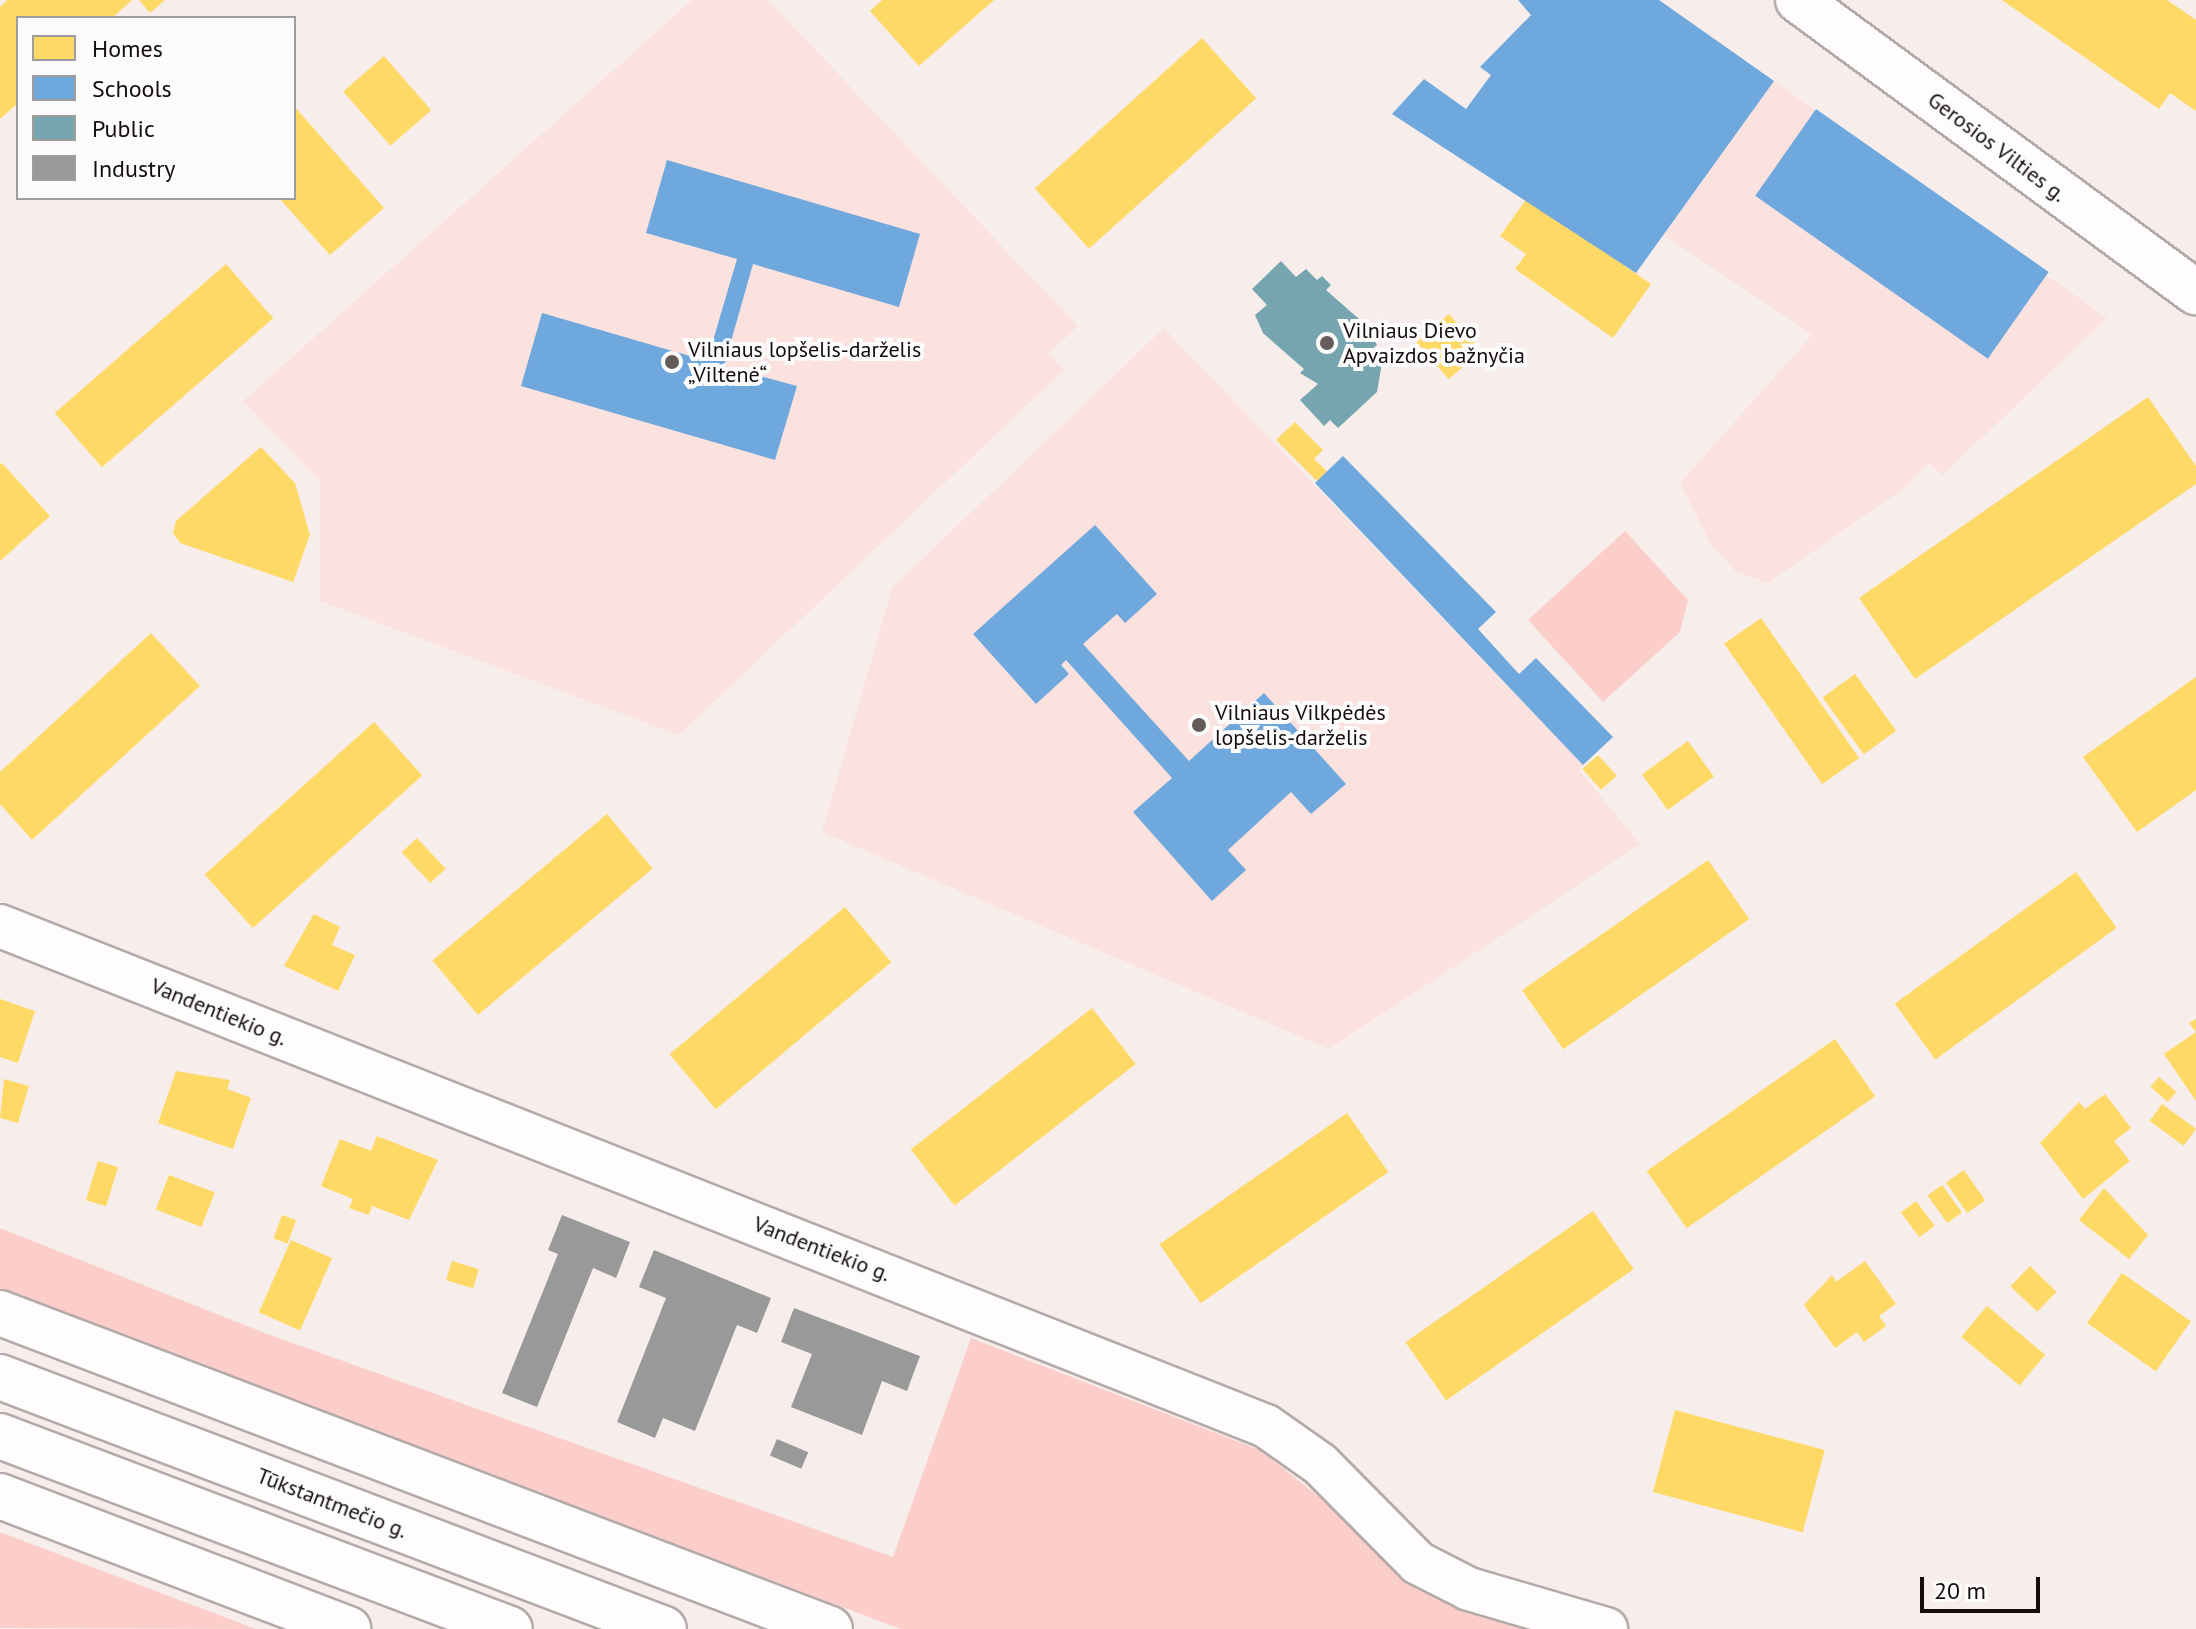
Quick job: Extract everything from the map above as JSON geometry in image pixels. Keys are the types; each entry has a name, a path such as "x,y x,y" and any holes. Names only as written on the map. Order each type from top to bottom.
{"main road":[{"name":"Gerosios Vilties g.","path":"1798,0 2196,292"},
{"path":"0,1313 830,1629"},
{"name":"Tūkstantmečio g.","path":"0,1377 664,1629"},
{"path":"0,1436 510,1629"},
{"path":"0,1496 349,1629"}],"street":[{"name":"Vandentiekio g.","path":"0,926 1266,1426 1320,1464 1418,1563 1469,1589 1606,1629"}],"shaded area":[{"name":"Vilniaus lopšelis-darželis „Viltenė“","path":"692,0 768,0 1078,326 1049,354 1064,370 679,735 320,601 320,481 243,401"},
{"path":"1774,81 2107,318 1943,475 1928,462 1907,486 1768,583 1735,571 1712,546 1680,483 1812,335 1664,235"},
{"name":"Vilniaus Vilkpėdės lopšelis-darželis","path":"1164,328 1583,765 1579,770 1640,844 1329,1049 822,832 892,588"},
{"path":"1625,531 1688,600 1680,632 1603,702 1528,620"},
{"path":"0,1228 262,1332 893,1557 971,1338 1260,1450 1382,1547 1576,1629 901,1629 0,1292"},
{"path":"0,1532 256,1629 0,1628"}],"building: Homes":[{"path":"7,0 132,0 114,16 16,16 16,105 0,119 0,7"},
{"path":"139,0 165,0 150,13"},
{"path":"882,0 994,0 919,66 870,11"},
{"path":"2002,0 2167,0 2196,20 2196,111 2170,93 2159,109"},
{"path":"1202,38 1256,98 1089,249 1035,189"},
{"path":"384,56 431,110 390,146 343,91"},
{"path":"296,108 384,208 330,255 281,200 296,200"},
{"path":"1527,198 1651,284 1613,338 1515,269 1526,254 1500,236"},
{"path":"226,264 273,318 102,467 55,413"},
{"path":"1449,314 1481,351 1449,379 1417,342"},
{"path":"2148,397 2196,466 2196,484 1915,679 1859,598"},
{"path":"1295,422 1323,450 1314,459 1327,471 1317,481 1276,440"},
{"path":"261,447 295,483 310,535 293,582 180,543 173,533 176,521"},
{"path":"0,464 50,516 0,561"},
{"path":"1761,618 1859,758 1822,784 1724,644"},
{"path":"151,633 200,686 32,840 0,804 0,772"},
{"path":"1855,674 1896,731 1864,754 1823,698"},
{"path":"2196,677 2196,790 2137,832 2083,757"},
{"path":"374,722 422,776 253,928 205,875"},
{"path":"1688,741 1714,777 1668,810 1642,775"},
{"path":"1598,755 1617,776 1601,790 1582,769"},
{"path":"607,814 653,868 478,1015 432,961"},
{"path":"417,838 446,869 430,883 402,852"},
{"path":"1708,860 1749,919 1563,1049 1522,990"},
{"path":"2076,872 2117,928 1935,1059 1895,1004"},
{"path":"845,907 891,962 716,1109 670,1054"},
{"path":"314,914 340,927 332,945 355,955 338,991 284,966"},
{"path":"0,999 35,1011 18,1063 0,1057"},
{"path":"1092,1008 1136,1064 954,1206 911,1150"},
{"path":"2196,1019 2196,1032 2189,1023"},
{"path":"2196,1032 2196,1101 2164,1054"},
{"path":"1835,1039 1875,1096 1687,1228 1647,1171"},
{"path":"176,1071 230,1080 227,1089 251,1098 233,1149 158,1123"},
{"path":"2159,1077 2176,1092 2168,1102 2150,1087"},
{"path":"4,1079 29,1086 18,1123 0,1118"},
{"path":"2105,1094 2131,1128 2114,1141 2130,1161 2083,1199 2040,1143 2079,1102 2085,1109"},
{"path":"2162,1104 2196,1129 2184,1146 2150,1121"},
{"path":"1347,1113 1388,1172 1201,1303 1159,1244"},
{"path":"377,1136 438,1160 409,1220 372,1206 369,1215 349,1208 353,1199 321,1186 340,1139 371,1151"},
{"path":"98,1161 118,1167 106,1206 86,1200"},
{"path":"1964,1170 1985,1200 1967,1213 1946,1183"},
{"path":"169,1175 215,1193 201,1227 156,1210"},
{"path":"1942,1185 1962,1213 1947,1223 1927,1196"},
{"path":"2104,1188 2148,1235 2129,1259 2079,1220"},
{"path":"1916,1201 1935,1226 1919,1237 1901,1212"},
{"path":"1593,1211 1634,1269 1446,1401 1405,1342"},
{"path":"282,1215 296,1220 288,1244 273,1238"},
{"path":"291,1240 332,1258 300,1330 259,1312"},
{"path":"452,1261 479,1269 473,1288 446,1280"},
{"path":"1865,1261 1896,1304 1879,1316 1886,1326 1864,1342 1857,1332 1835,1348 1804,1305 1832,1275 1836,1282"},
{"path":"2030,1266 2057,1292 2037,1312 2011,1286"},
{"path":"2122,1273 2191,1321 2156,1371 2087,1323"},
{"path":"1987,1306 2045,1355 2020,1385 1961,1337"},
{"path":"1675,1410 1825,1450 1803,1532 1653,1492"}],"building: Schools":[{"path":"1518,0 1659,0 1774,81 1636,273 1392,114 1424,79 1466,109 1491,75 1480,67 1531,15"},
{"path":"1816,109 2049,272 1988,359 1755,196"},
{"path":"667,160 920,234 899,307 753,264 724,366 797,386 775,460 521,386 542,313 707,361 737,259 646,233"},
{"path":"1343,456 1496,612 1478,629 1519,674 1536,658 1613,737 1583,765 1315,483"},
{"path":"1095,525 1157,594 1125,623 1117,614 1083,644 1189,761 1264,693 1346,784 1311,814 1291,792 1228,850 1246,870 1212,901 1133,812 1172,778 1066,660 1061,665 1069,674 1036,704 973,634"}],"building: Public":[{"name":"Vilniaus Dievo Apvaizdos bažnyčia","path":"1281,261 1296,277 1306,269 1317,280 1322,276 1331,285 1326,290 1367,326 1377,345 1370,351 1382,363 1377,392 1338,428 1330,420 1324,426 1300,400 1318,384 1300,373 1304,369 1263,333 1255,315 1267,305 1252,289"}],"building: Industry":[{"path":"562,1215 630,1242 616,1278 593,1268 537,1407 502,1393 558,1254 548,1250"},
{"path":"654,1250 771,1298 757,1333 737,1325 695,1431 663,1418 655,1438 617,1422 666,1298 639,1287"},
{"path":"794,1308 920,1356 907,1391 882,1381 862,1435 791,1407 812,1354 781,1342"},
{"path":"777,1439 808,1452 801,1469 770,1456"}],"place":[{"name":"Vilniaus Dievo Apvaizdos bažnyčia","path":"1327,343"},
{"name":"Vilniaus lopšelis-darželis „Viltenė“","path":"672,362"},
{"name":"Vilniaus Vilkpėdės lopšelis-darželis","path":"1199,725"}]}
